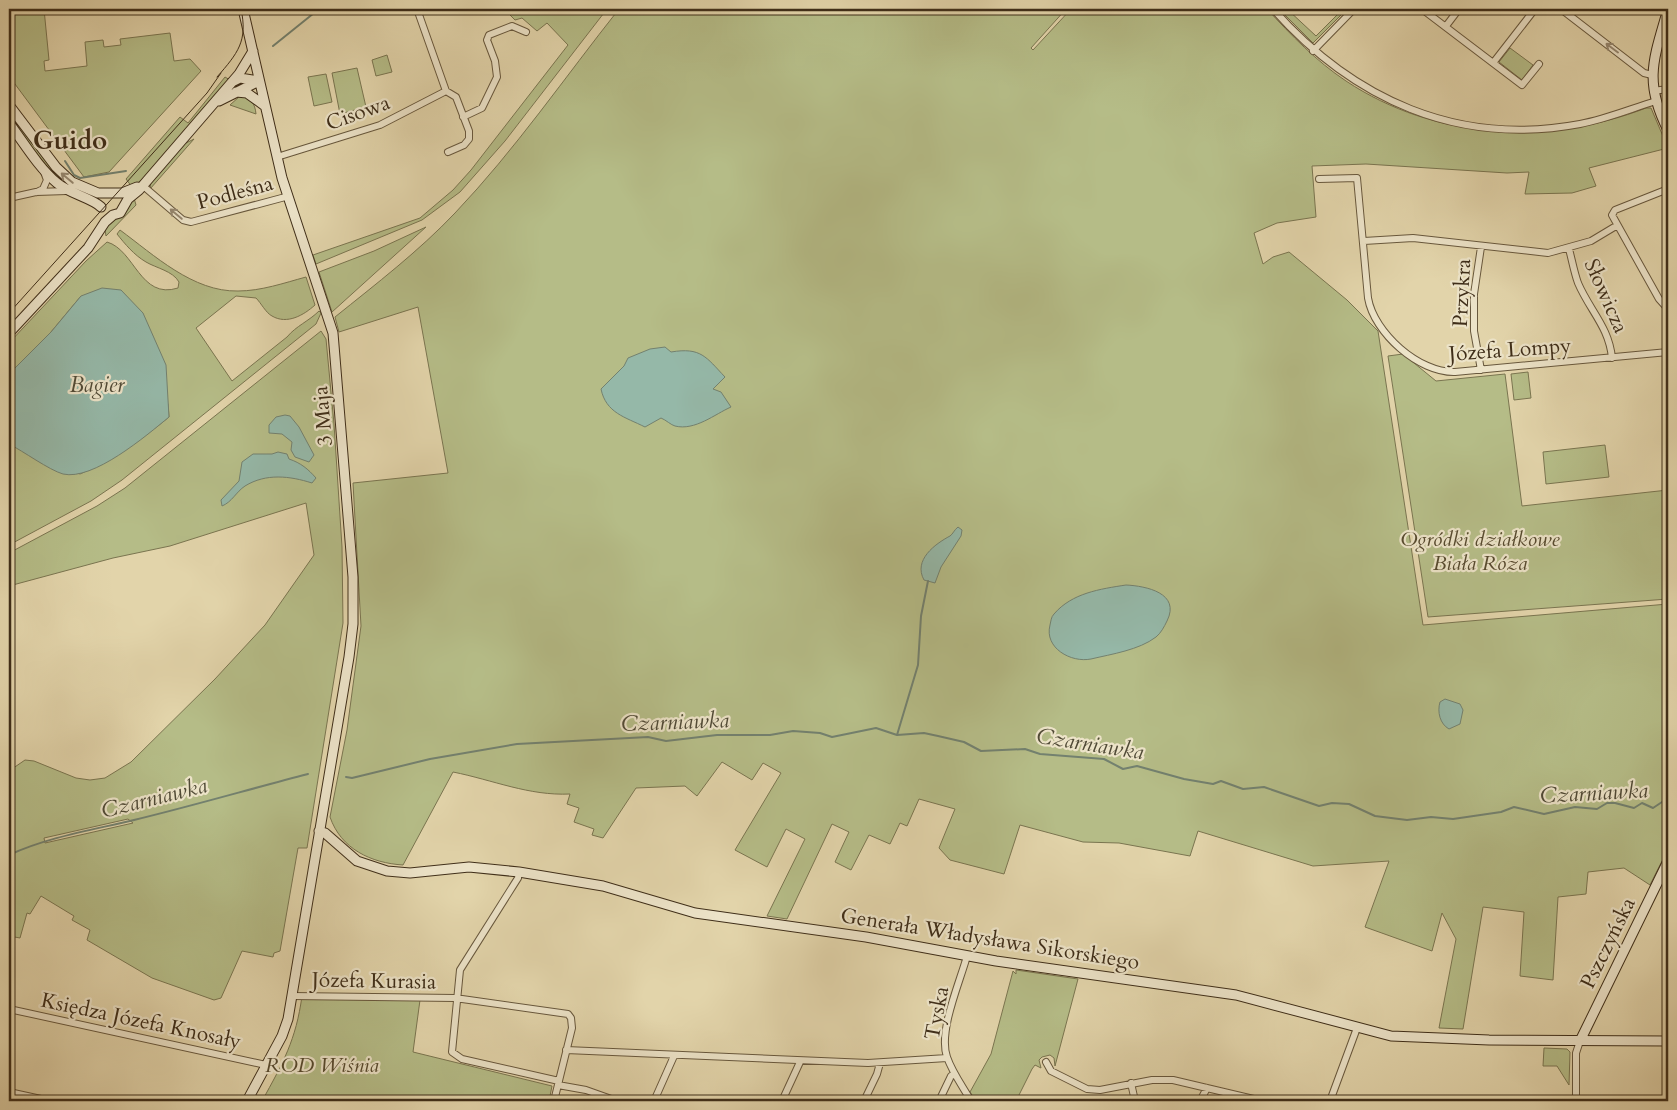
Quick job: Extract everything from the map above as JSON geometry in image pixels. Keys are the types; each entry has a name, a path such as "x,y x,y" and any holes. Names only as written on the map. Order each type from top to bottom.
{"main road":[{"name":"3 Maja","path":"243,9 277,157 333,333 353,588 350,652 292,996 285,1027 247,1101"},
{"path":"1668,9 1655,54 1652,75 1654,96 1668,130"},
{"path":"9,333 88,248 100,229 113,215 122,210 124,203 142,185 247,63 253,51"},
{"path":"230,83 240,78 259,80"},
{"path":"206,112 236,92 259,80"},
{"path":"236,92 247,93 265,106"},
{"path":"9,105 65,177 93,192 114,193 124,203"},
{"path":"9,123 41,166 69,192 113,215"},
{"path":"100,229 102,198 142,185"},
{"name":"Generała Władysława Sikorskiego","path":"319,831 325,833 358,861 387,871 410,873 469,867 519,872 603,886 695,913 829,931 967,956 1236,995 1281,1005 1380,1035 1580,1041 1668,1041"},
{"name":"Pszczyńska","path":"1580,1041 1668,862"}],"street":[{"path":"417,9 446,91 456,97 469,131 469,139 464,145 448,152"},
{"path":"1272,9 1313,51 1343,74 1376,94 1435,117 1471,125 1516,129 1574,125 1608,118 1668,89"},
{"path":"1313,51 1354,9"},
{"path":"1422,9 1522,85 1539,64"},
{"path":"1446,26 1459,9"},
{"path":"1493,63 1535,9"},
{"path":"1561,9 1644,73 1652,75"},
{"path":"463,117 482,108 497,77 495,61 487,40 489,36 512,26 526,32"},
{"name":"Cisowa","path":"277,157 380,125 446,91"},
{"path":"36,192 43,188 47,180 41,166"},
{"name":"Józefa Lompy","path":"1318,179 1357,178 1369,305 1380,328 1410,355 1431,369 1448,372 1481,370 1668,352"},
{"name":"Podleśna","path":"142,185 183,220 191,222 289,196"},
{"path":"1668,189 1615,210 1612,215 1616,226 1659,299 1668,309"},
{"path":"9,198 36,192 69,192"},
{"path":"1364,241 1413,238 1548,253 1569,249 1591,241 1616,226"},
{"name":"Przykra","path":"1481,247 1474,294 1474,332 1481,370"},
{"name":"Słowicza","path":"1569,249 1578,282 1596,317 1608,334 1612,358"},
{"path":"519,872 518,878 460,970 455,998 451,1045 455,1056 586,1090 617,1101"},
{"name":"Tyska","path":"967,956 945,1036 947,1058 971,1101"},
{"name":"Józefa Kurasia","path":"292,996 455,998 568,1014 572,1022 566,1050"},
{"name":"Księdza Józefa Knosały","path":"9,1009 266,1065"},
{"path":"1330,1101 1357,1028"},
{"path":"1576,1101 1576,1053 1580,1041"},
{"path":"554,1101 566,1050 800,1062 880,1063 947,1058"},
{"path":"654,1101 674,1056"},
{"path":"782,1101 800,1062"},
{"path":"1046,1062 1051,1070 1088,1089 1100,1090 1131,1083 1173,1080 1262,1101"},
{"path":"864,1101 878,1074 880,1063"},
{"path":"939,1101 951,1076 955,1074"},
{"path":"1131,1083 1135,1101"},
{"path":"1200,1101 1207,1088"},
{"path":"9,1092 46,1101"}],"green space":[{"path":"9,9 27,9 29,13 44,9 49,60 44,61 45,71 87,66 85,42 103,40 104,47 121,45 120,39 170,33 174,61 190,59 201,71 109,172 84,177 9,76"},
{"path":"504,9 607,9 505,141 460,192 422,220 316,264 313,255 420,218 453,190 471,170 568,45 547,23 537,31 522,18 515,20"},
{"path":"619,9 1066,9 1031,48 1033,50 1071,9 1267,9 1314,56 1346,81 1380,101 1417,115 1454,125 1493,131 1531,132 1570,128 1609,120 1651,108 1668,148 1589,168 1596,186 1572,193 1525,194 1529,172 1507,173 1366,164 1312,166 1316,217 1277,223 1254,233 1263,264 1273,257 1289,252 1347,300 1378,331 1423,625 1668,604 1668,849 1650,885 1624,868 1588,872 1586,894 1558,897 1553,980 1520,976 1524,912 1483,907 1463,1029 1439,1028 1456,939 1442,913 1432,951 1365,927 1389,861 1313,866 1198,831 1190,856 1119,843 1083,842 1020,825 1004,874 950,860 939,848 955,809 919,799 907,826 900,823 890,844 869,835 851,870 835,862 849,832 832,824 787,919 767,916 805,839 786,829 767,867 735,850 781,773 763,763 752,780 722,762 697,796 685,786 636,788 603,838 592,835 594,829 574,822 579,808 567,804 570,794 540,793 453,772 403,865 380,861 349,846 335,828 330,817 347,730 361,626 353,483 448,473 418,307 339,332 335,317 412,254 455,213 519,139"},
{"path":"1279,9 1287,9 1316,36 1343,9 1347,9 1313,43"},
{"path":"1510,48 1533,65 1522,80 1499,62"},
{"path":"387,55 392,72 376,76 372,60"},
{"path":"357,68 366,107 340,114 332,73"},
{"path":"326,74 332,102 314,106 308,77"},
{"path":"225,77 230,80 144,178 132,187 126,179 180,117 188,123"},
{"path":"240,96 252,102 256,114 230,105"},
{"path":"9,111 53,169 90,194 89,198 53,174 9,117"},
{"path":"194,139 150,189 151,181 184,144"},
{"path":"134,198 136,205 106,236 105,230 111,220"},
{"path":"426,227 332,312 319,272 374,251"},
{"path":"120,230 160,261 190,279 221,290 255,290 306,277 315,305 295,318 278,319 268,313 256,298 236,296 196,328 232,381 298,327 319,311 321,313 316,324 122,480 91,501 9,545 9,444 80,474 104,462 148,434 169,417 168,404 81,296 51,332 9,374 9,343 86,261 107,242 125,254 146,281 155,287 165,290 178,288 179,282 173,275 146,262 130,249 117,234"},
{"path":"321,331 326,339 334,424 342,547 343,623 307,848 298,848 280,951 274,953 273,957 242,951 221,998 214,1000 152,978 87,940 90,930 72,920 74,916 41,896 30,914 27,913 20,938 9,936 9,771 25,760 34,761 76,778 90,780 105,778 131,762 215,679 265,625 314,555 306,503 170,546 113,558 9,586 9,553 97,506 125,488","holes":["128,819 133,823 45,843 44,838"]},
{"name":"Ogródki działkowe Biała Róza","path":"1403,354 1436,381 1505,374 1522,506 1668,490 1668,599 1428,617 1388,356"},
{"path":"1528,372 1531,398 1514,400 1511,374"},
{"path":"1605,445 1609,477 1546,484 1543,452"},
{"path":"1016,970 1078,979 1055,1066 1054,1058 1050,1055 1042,1057 1039,1060 1041,1068 1035,1065 1016,1101 976,1101 970,1092 991,1054 1013,971 1016,974"},
{"name":"ROD Wiśnia","path":"302,996 420,1000 413,1052 552,1086 549,1101 262,1101 288,1051 296,1026"},
{"path":"1544,1048 1567,1049 1570,1052 1569,1085 1557,1066 1543,1066"}],"water":[{"name":"Bagier","path":"102,288 121,290 143,313 166,365 169,417 147,435 104,464 89,471 63,474 9,444 9,374 51,332 81,296"},
{"path":"665,347 671,352 696,352 707,359 725,377 713,389 721,392 731,407 697,424 682,427 673,425 661,418 645,427 612,409 607,404 601,389 624,366 628,358 650,349"},
{"path":"290,416 299,427 314,455 309,462 295,457 291,450 292,442 282,434 269,433 269,425 276,417"},
{"path":"278,452 287,454 289,459 297,462 316,478 312,483 287,477 261,479 245,486 229,502 222,506 221,500 239,481 242,462 253,454 272,454"},
{"path":"958,527 962,530 961,536 941,567 935,583 924,580 921,573 923,559 932,548 951,535"},
{"path":"1126,585 1151,589 1165,598 1169,604 1170,611 1167,621 1156,637 1134,648 1083,660 1068,656 1055,647 1049,633 1050,625 1053,615 1061,607 1087,593"},
{"path":"1445,699 1460,704 1463,710 1460,724 1449,729 1441,721 1439,714 1440,702"}],"waterway":[{"path":"273,46 319,9"},
{"path":"65,161 74,175 80,178 126,171"},
{"path":"897,735 918,665 921,616 928,581"},
{"name":"Czarniawka","path":"346,777 352,778 430,759 517,744 648,737 666,741 717,735 770,735 793,731 820,733 832,737 876,728 897,735 924,733 938,736 964,742 981,751 1025,749 1040,754 1104,759 1123,769 1137,766 1184,779 1213,784 1221,781 1243,789 1264,787 1319,806 1332,803 1349,804 1375,816 1407,820 1431,817 1453,819 1501,812 1514,807 1544,814 1575,807 1597,809 1607,803 1634,808 1642,803 1653,808 1668,798"},
{"name":"Czarniawka","path":"9,855 39,843 70,834 156,815 308,774"}],"tram line":[{"path":"217,77 231,61 240,46 243,30 241,9"},
{"path":"9,313 207,93 221,73"}],"district":[{"name":"Guido","path":"70,140"}]}
